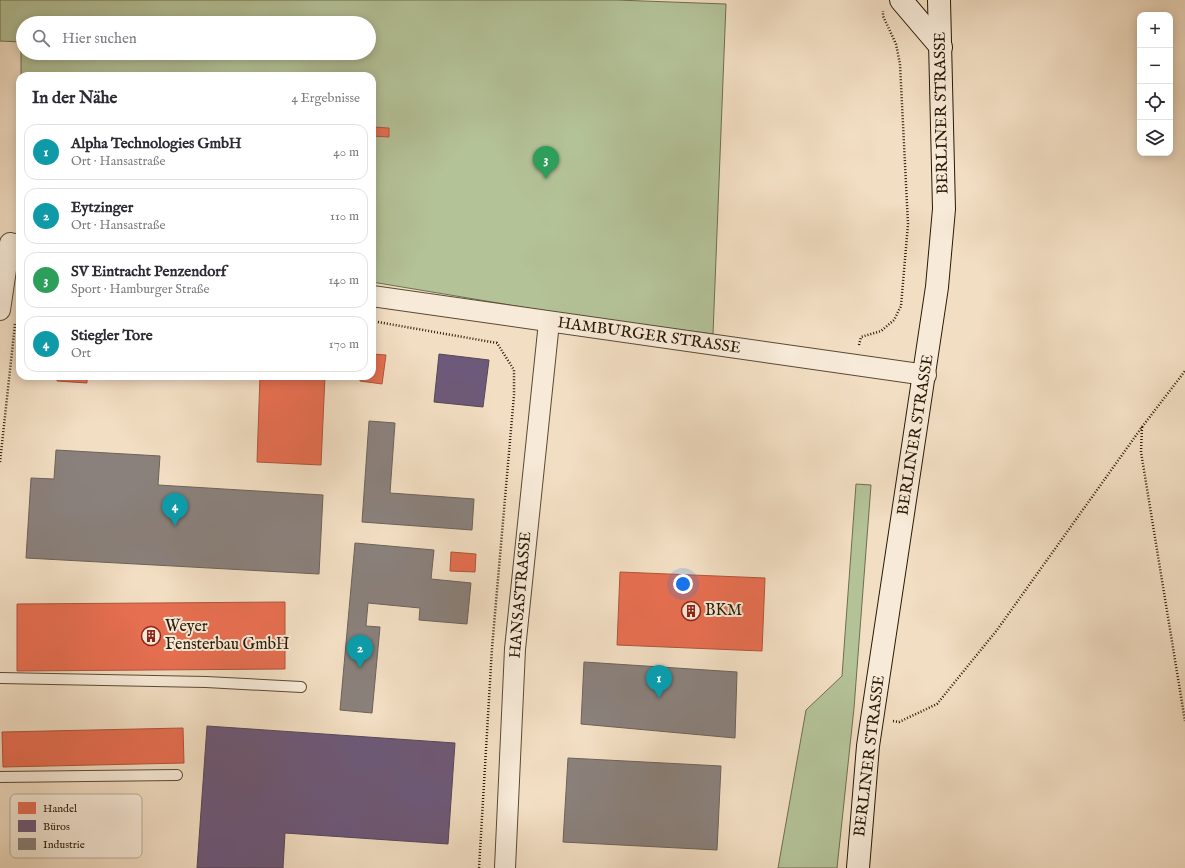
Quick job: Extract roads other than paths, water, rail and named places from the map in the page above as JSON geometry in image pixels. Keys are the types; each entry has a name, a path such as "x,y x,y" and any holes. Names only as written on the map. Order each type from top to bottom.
{"main road":[{"name":"BERLINER STRASSE","path":"858,868 868,746 926,375 937,287 944,209 939,0"},
{"path":"892,4 941,47"}],"street":[{"path":"8,314 10,243"},
{"name":"HAMBURGER STRASSE","path":"376,297 926,375"},
{"name":"HANSASTRASSE","path":"505,868 516,649 549,322"}],"lane":[{"path":"0,678 206,682 301,687"},
{"path":"0,777 177,775"}],"place":[{"name":"SV Eintracht Penzendorf","path":"546,179"},
{"name":"Stiegler Tore","path":"175,526"},
{"name":"BKM","path":"691,611"},
{"name":"Weyer Fensterbau GmbH","path":"151,636"},
{"name":"Eytzinger","path":"360,668"},
{"name":"Alpha Technologies GmbH","path":"659,698"}]}
